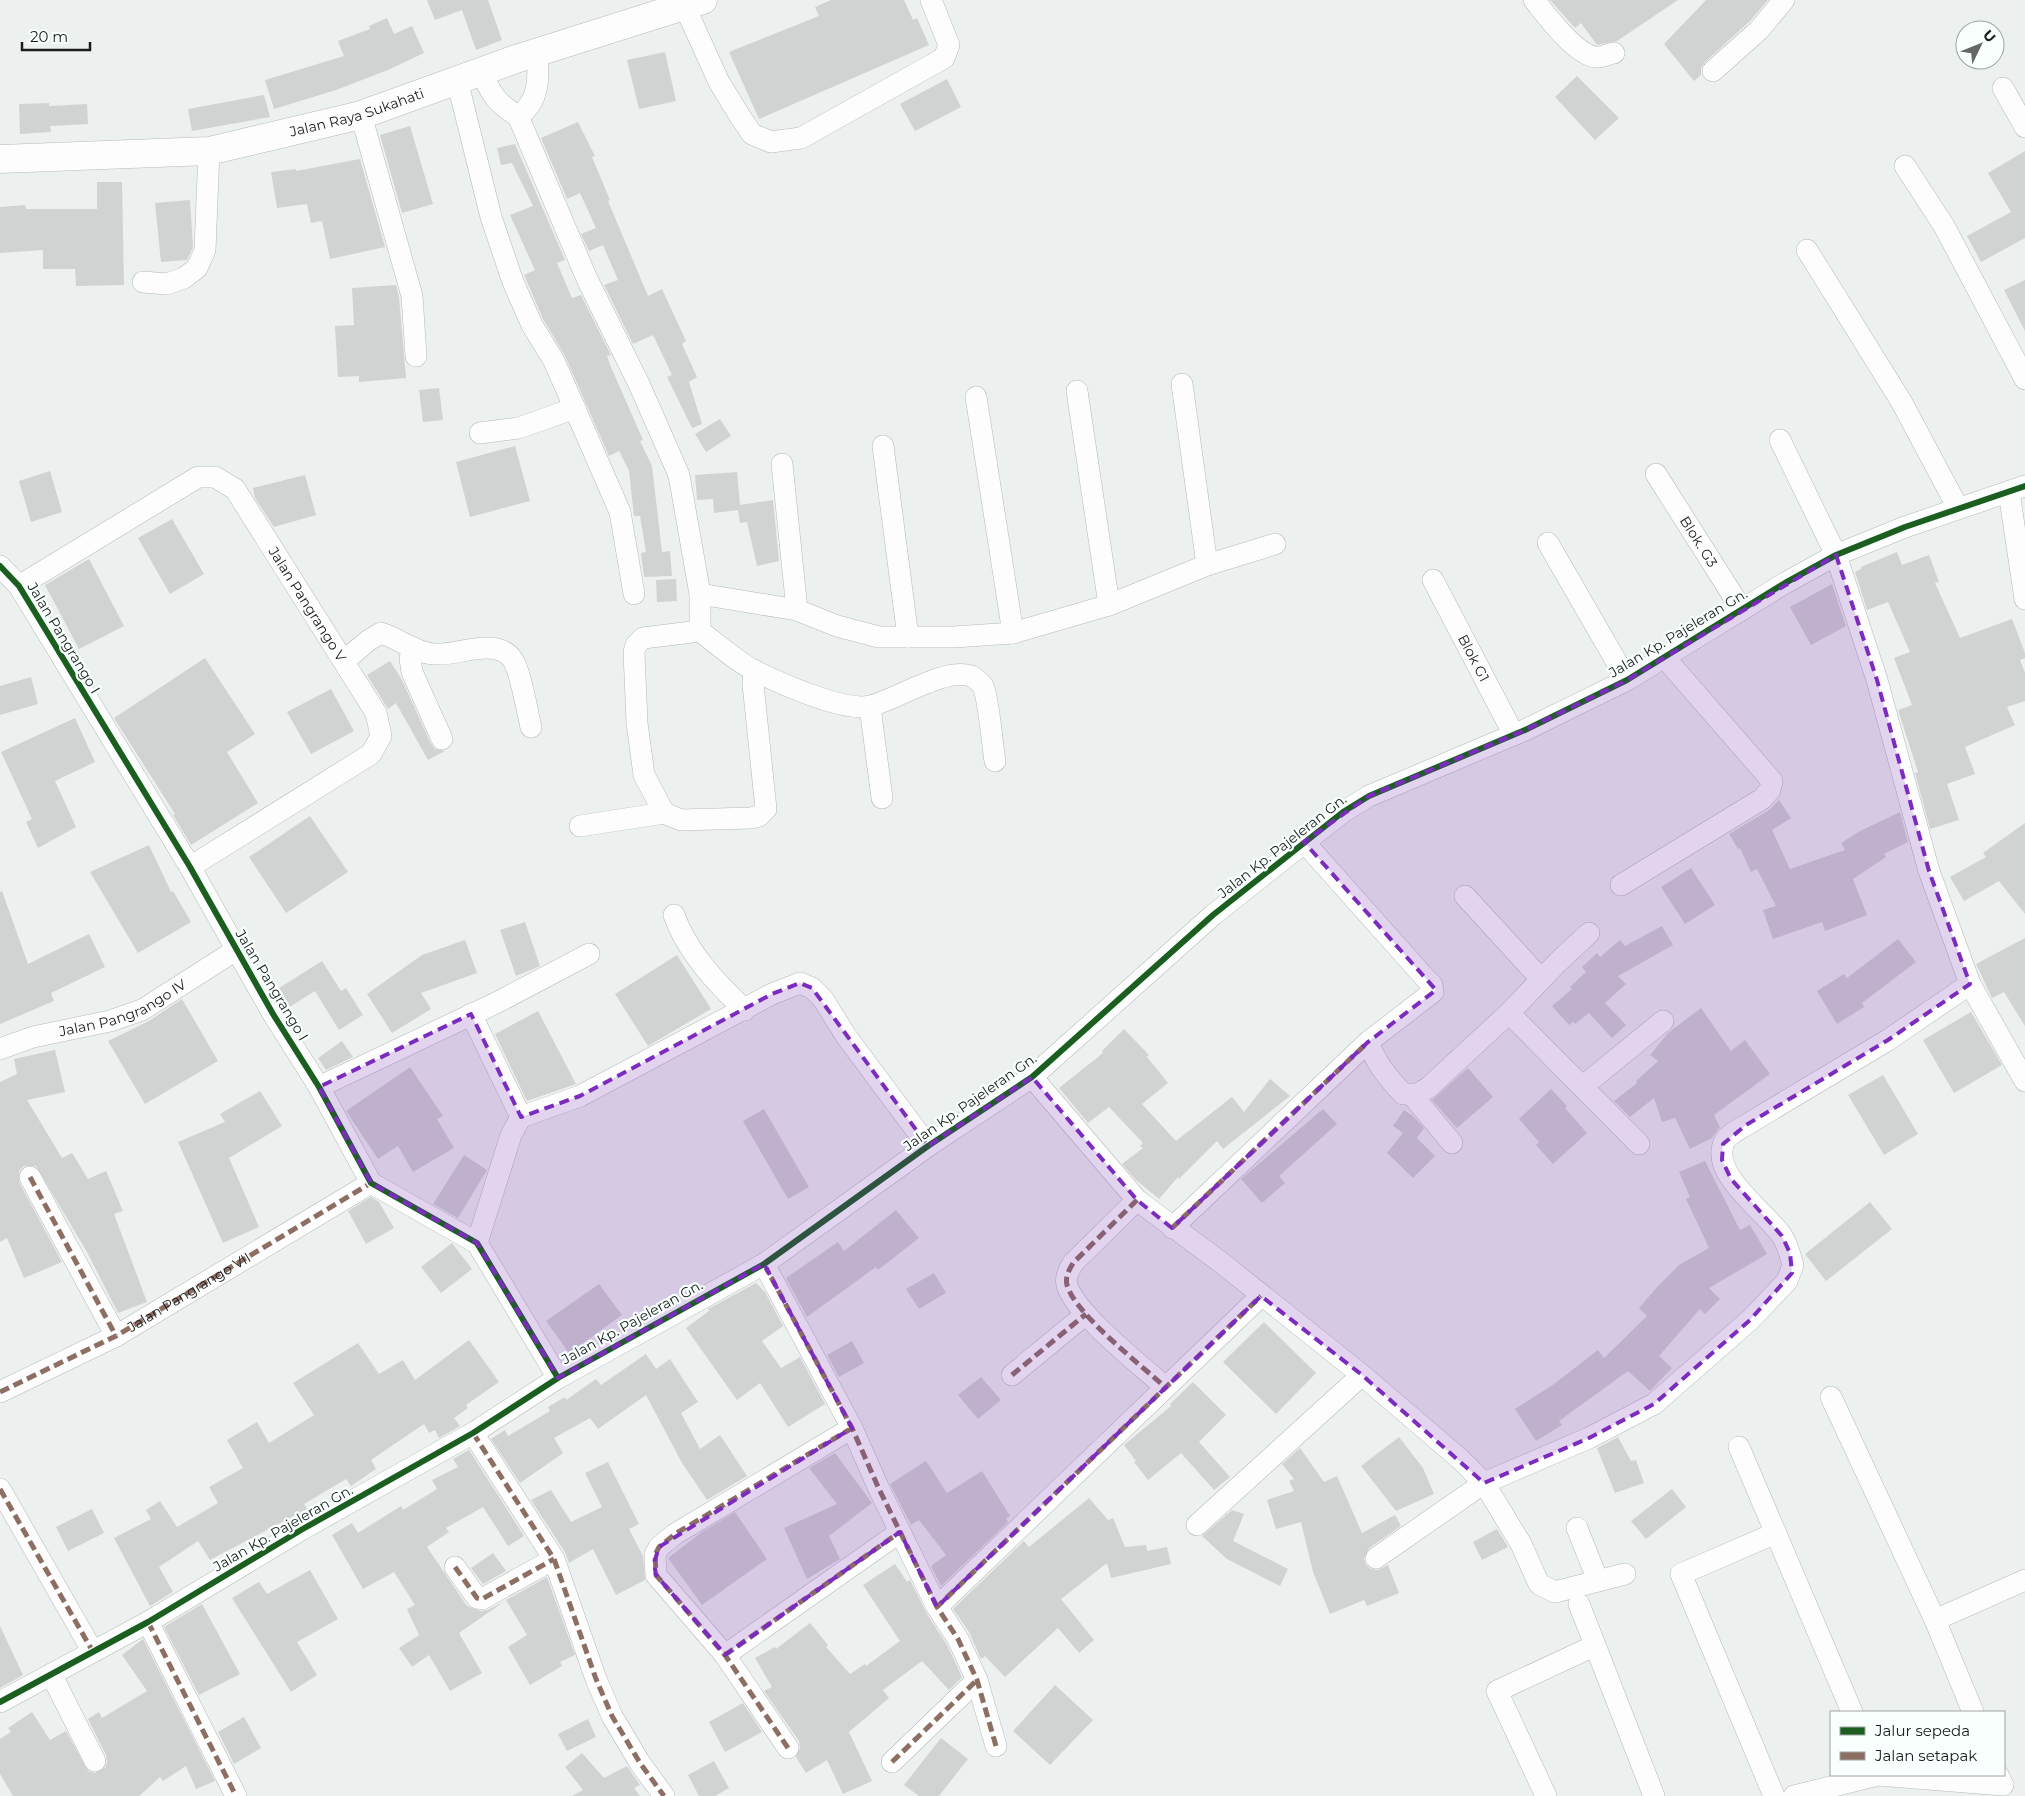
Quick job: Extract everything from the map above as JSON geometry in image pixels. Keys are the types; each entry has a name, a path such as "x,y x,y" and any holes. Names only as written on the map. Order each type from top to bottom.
{"main road":[{"name":"Jalan Raya Sukahati","path":"0,159 209,151 361,114 537,52 694,4"}],"street":[{"path":"694,4 719,82 752,134 771,142 801,138 944,58 949,45 931,0"},
{"path":"1534,0 1558,29 1585,53 1596,58 1614,53"},
{"path":"1714,71 1765,24 1784,0"},
{"path":"518,116 528,110 534,99 538,73 537,52"},
{"path":"469,75 503,107 518,116 587,279 639,384 678,475 700,594 700,631"},
{"path":"469,75 491,217 513,282 532,325 554,360 620,512 634,594"},
{"path":"2003,88 2025,127"},
{"path":"361,114 412,296 416,356"},
{"path":"143,282 167,284 184,278 197,268 205,250 209,151"},
{"path":"1906,166 1944,226 2025,379"},
{"path":"1807,250 1901,400 1958,508"},
{"path":"1182,384 1207,565"},
{"path":"1077,391 1109,605"},
{"path":"976,397 1013,633"},
{"path":"480,433 519,428 575,408"},
{"path":"1780,440 1836,555 1877,680 1929,871 1970,984 2025,1081"},
{"path":"883,446 908,637"},
{"path":"782,464 798,610"},
{"name":"Blok. G3","path":"1656,474 1742,610"},
{"name":"Jalan Pangrango V","path":"18,586 198,477 216,476 235,489 376,713 381,736 371,754 190,867"},
{"path":"2017,489 2025,599"},
{"name":"Jalan Kp. Pajeleran Gn.","path":"0,1702 148,1622 301,1530 472,1433 558,1378 764,1264 928,1146 1032,1077 1206,921 1343,812 1369,796 1514,735 1627,680 1836,555 1958,508 2017,489"},
{"path":"1548,543 1627,680"},
{"path":"700,594 798,610 837,626 879,637 954,637 1013,633 1109,605 1207,565 1275,544"},
{"name":"Jalan Pangrango I","path":"0,566 18,586 190,867 236,950 319,1086 371,1184"},
{"name":"Blok G1","path":"1432,580 1514,735"},
{"path":"664,813 644,775 637,722 634,652 636,645 643,638 700,631 754,670 817,697 848,706 870,707 942,679 957,675 972,676 982,684 986,696 995,761"},
{"path":"344,661 369,640 381,633 395,637 415,649 432,654 458,653 486,648 499,649 507,653 514,662 531,727"},
{"path":"415,649 410,658 412,672 442,739"},
{"path":"1622,885 1762,799 1772,786 1772,781 1665,658"},
{"path":"580,826 664,813 681,820 701,821 759,816 766,809 753,684 754,670"},
{"path":"870,707 882,798"},
{"path":"1172,1228 1368,1042 1427,998 1433,988 1304,842"},
{"path":"1465,896 1541,979"},
{"path":"674,915 689,946 724,990 745,1010"},
{"path":"1368,1042 1375,1058 1393,1083 1404,1094 1412,1095 1428,1088 1509,1013 1589,933"},
{"name":"Jalan Pangrango IV","path":"0,1049 34,1037 110,1021 142,1010 236,950"},
{"path":"319,1086 498,1002 589,954"},
{"path":"477,1242 511,1135 521,1117 580,1096 772,994 800,983 812,988 822,1000 846,1036 928,1146"},
{"path":"1376,1558 1484,1484 1589,1438 1654,1404 1676,1387 1750,1320 1788,1281 1793,1265 1782,1236 1731,1179 1722,1160 1723,1144 1728,1137 1746,1125 1888,1040 1970,984"},
{"path":"1509,1013 1638,1144"},
{"path":"472,1014 521,1117"},
{"path":"1582,1087 1663,1021"},
{"path":"1032,1077 1137,1200 1222,1264 1362,1375 1460,1460 1484,1484 1521,1544 1539,1584 1555,1592 1625,1574"},
{"path":"1412,1095 1452,1143"},
{"path":"30,1176 116,1336"},
{"path":"371,1184 477,1242 558,1378"},
{"name":"Jalan Pangrango VII","path":"0,1392 116,1336 371,1184"},
{"path":"1137,1200 1072,1263 1067,1272 1066,1284 1074,1299 1086,1314 1165,1387"},
{"path":"764,1264 852,1428 937,1607 958,1639 977,1680 996,1746"},
{"path":"937,1607 1261,1296"},
{"path":"1012,1374 1086,1314"},
{"path":"1198,1525 1362,1375"},
{"path":"1831,1397 1935,1620 1972,1711"},
{"path":"788,1748 725,1655 656,1575 654,1563 659,1547 675,1534 852,1428"},
{"path":"472,1433 554,1559 596,1678 612,1716 640,1763 664,1796"},
{"path":"1739,1447 1852,1711"},
{"path":"0,1489 93,1652"},
{"path":"1577,1528 1598,1581"},
{"path":"725,1655 900,1532"},
{"path":"1774,1796 1681,1574 1776,1533"},
{"path":"455,1567 480,1599 554,1559"},
{"path":"1935,1620 2025,1580"},
{"path":"1579,1604 1654,1796"},
{"path":"148,1622 236,1796"},
{"path":"1546,1796 1498,1691 1594,1646"},
{"path":"51,1674 95,1761"},
{"path":"892,1762 977,1680"},
{"path":"1794,1796 1874,1776"},
{"path":"1890,1776 2002,1785 1998,1776"}],"highlighted area":[{"path":"1836,555 1877,680 1929,871 1970,984 1888,1040 1746,1125 1723,1144 1722,1160 1731,1179 1782,1236 1790,1253 1792,1273 1750,1320 1654,1404 1589,1438 1484,1483 1362,1375 1261,1296 937,1607 900,1532 725,1655 656,1575 654,1563 659,1547 852,1428 764,1264 558,1378 477,1243 371,1183 319,1087 471,1014 521,1117 580,1096 772,994 800,983 812,988 928,1146 1032,1077 1137,1200 1172,1228 1368,1042 1436,990 1304,842 1369,796 1525,730 1627,680"}],"building":[{"path":"427,0 488,0 502,40 476,50 462,10 435,20"},
{"path":"831,0 904,0 913,20 917,18 929,45 759,119 729,52 819,16 815,7"},
{"path":"1550,0 1678,0 1617,41 1597,45 1581,23 1575,28"},
{"path":"1706,0 1768,0 1750,21 1705,62 1701,68 1701,75 1694,81 1664,44"},
{"path":"387,18 394,34 412,26 424,53 388,70 336,90 274,109 265,80 344,56 338,41 370,29 369,26"},
{"path":"665,52 676,101 639,109 627,60"},
{"path":"1577,76 1619,118 1595,140 1555,97"},
{"path":"947,79 961,107 915,131 900,104"},
{"path":"264,95 270,117 192,131 188,109"},
{"path":"49,103 49,106 87,104 88,124 50,126 51,132 20,134 19,104"},
{"path":"578,122 595,156 592,157 610,200 608,201 648,296 662,289 686,341 682,344 697,377 689,382 702,424 692,428 667,377 672,375 653,335 633,344 604,285 618,280 603,245 589,251 581,234 596,228 580,193 567,199 541,138"},
{"path":"410,126 433,204 402,213 380,135"},
{"path":"515,144 565,260 557,263 572,298 581,295 611,355 607,356 611,367 643,440 640,441 652,466 662,552 670,551 672,576 644,577 641,553 646,552 640,516 634,516 629,471 619,451 609,456 565,356 543,319 524,275 535,270 510,215 533,206 512,163 501,165 497,148"},
{"path":"2025,151 2025,238 1981,262 1967,236 2011,212 1988,173"},
{"path":"360,159 385,247 330,259 322,221 311,223 307,204 277,208 271,172 296,169 296,171"},
{"path":"97,182 122,182 124,285 76,286 75,269 43,269 43,250 0,253 0,207 25,205 26,209 97,209"},
{"path":"190,200 193,247 187,260 161,262 155,203"},
{"path":"2025,280 2025,331 2004,290"},
{"path":"396,285 399,297 406,378 359,382 359,376 338,377 335,326 354,325 352,288"},
{"path":"439,388 443,420 423,422 419,390"},
{"path":"720,419 731,436 706,452 695,434"},
{"path":"515,446 530,501 470,517 456,462"},
{"path":"50,471 62,512 31,522 19,481"},
{"path":"737,472 740,505 773,500 779,561 757,566 747,522 740,523 738,510 714,513 713,499 697,500 695,475"},
{"path":"305,475 316,515 274,527 255,498 253,488"},
{"path":"172,519 204,574 170,594 138,538"},
{"path":"1897,552 1902,565 1929,555 1939,582 1935,583 1960,638 2012,619 2025,653 2025,658 2020,660 2025,673 2025,701 2007,707 2015,725 1965,747 1975,774 1947,784 1959,820 1930,829 1915,773 1918,772 1898,710 1912,705 1894,658 1910,652 1888,602 1867,610 1855,572 1861,569 1861,567"},
{"path":"89,559 124,626 79,649 45,585"},
{"path":"676,579 677,601 657,602 656,580"},
{"path":"1832,584 1846,626 1811,645 1790,607"},
{"path":"205,658 255,734 227,752 258,803 191,845 173,815 175,814 114,718"},
{"path":"390,661 402,680 431,744 435,749 445,751 428,760 396,703 388,709 367,675"},
{"path":"31,677 38,704 0,715 0,686"},
{"path":"331,689 354,731 311,754 287,712"},
{"path":"75,718 95,762 55,781 76,827 38,848 26,822 32,819 1,752"},
{"path":"1779,800 1791,818 1772,830 1790,869 1845,850 1841,843 1860,831 1900,812 1908,842 1884,854 1886,857 1853,879 1867,915 1825,931 1822,922 1773,939 1763,910 1776,906 1757,869 1751,872 1740,848 1738,849 1729,834 1769,810"},
{"path":"310,816 348,872 286,913 249,857"},
{"path":"2025,823 2025,914 1999,881 1964,901 1950,877 1986,857 1983,853"},
{"path":"149,845 171,892 173,891 191,922 138,953 90,872"},
{"path":"1691,868 1715,905 1685,924 1661,887"},
{"path":"2,891 28,964 89,934 105,967 51,993 54,1001 0,1024 0,892"},
{"path":"525,922 540,966 516,976 500,930"},
{"path":"1662,926 1673,945 1618,976 1626,984 1605,1003 1626,1025 1612,1038 1589,1013 1575,1024 1573,1022 1569,1025 1552,1006 1572,989 1570,987 1586,972 1582,967 1597,953 1600,957 1620,940 1625,946"},
{"path":"2025,938 2025,1026 2004,992 1992,998 1976,964"},
{"path":"1898,939 1916,962 1862,1003 1864,1007 1837,1024 1817,991 1844,974 1847,978"},
{"path":"465,940 477,973 421,993 431,1009 392,1033 367,994 422,955"},
{"path":"677,955 711,1009 648,1046 615,994"},
{"path":"322,961 341,991 346,988 363,1015 339,1030 315,991 288,1008 276,990"},
{"path":"182,999 218,1061 145,1104 108,1041 149,1021"},
{"path":"1701,1008 1731,1051 1745,1040 1770,1074 1714,1115 1720,1127 1712,1138 1690,1149 1675,1118 1662,1122 1654,1098 1630,1117 1614,1101 1637,1083 1636,1081 1658,1061 1650,1055 1668,1033"},
{"path":"538,1011 576,1084 527,1101 495,1034"},
{"path":"1971,1012 2002,1065 1954,1093 1923,1040"},
{"path":"1124,1029 1149,1055 1147,1057 1168,1083 1142,1104 1176,1141 1232,1097 1244,1112 1270,1079 1290,1096 1223,1149 1217,1141 1179,1179 1178,1177 1159,1199 1136,1180 1122,1164 1143,1148 1140,1146 1143,1143 1109,1107 1088,1123 1059,1088 1103,1053 1102,1051"},
{"path":"342,1041 353,1057 326,1070 318,1058"},
{"path":"55,1050 65,1092 27,1100 62,1158 72,1153 88,1179 106,1171 123,1211 114,1214 147,1302 118,1313 87,1252 36,1166 24,1166 19,1171 19,1182 62,1262 24,1278 7,1238 0,1242 0,1082 17,1074 14,1059"},
{"path":"410,1067 443,1116 437,1119 454,1148 413,1172 398,1146 378,1159 346,1111"},
{"path":"1468,1068 1493,1097 1457,1128 1432,1100"},
{"path":"1883,1075 1918,1134 1884,1155 1848,1095"},
{"path":"1551,1089 1567,1106 1565,1108 1587,1133 1553,1164 1536,1145 1539,1142 1519,1119"},
{"path":"260,1091 282,1126 229,1158 259,1227 223,1243 178,1142 225,1122 220,1114"},
{"path":"764,1109 809,1187 788,1199 743,1121"},
{"path":"1323,1109 1337,1124 1279,1176 1285,1183 1262,1203 1241,1179"},
{"path":"1404,1110 1413,1116 1424,1128 1417,1138 1435,1156 1413,1178 1387,1153 1403,1133 1393,1126"},
{"path":"464,1155 487,1170 458,1218 433,1204"},
{"path":"1705,1161 1740,1230 1750,1225 1767,1254 1709,1288 1720,1299 1705,1314 1700,1309 1659,1356 1672,1368 1650,1391 1628,1371 1559,1421 1562,1425 1536,1441 1515,1409 1554,1384 1598,1350 1604,1358 1647,1316 1639,1308 1659,1285 1679,1265 1709,1248 1686,1199 1690,1197 1679,1172"},
{"path":"371,1197 379,1202 394,1228 366,1244 348,1211"},
{"path":"1870,1202 1892,1229 1826,1281 1805,1254"},
{"path":"896,1210 919,1238 878,1270 876,1267 807,1317 786,1278 838,1242 844,1251"},
{"path":"452,1243 472,1269 441,1293 421,1267"},
{"path":"934,1273 946,1293 919,1309 906,1289"},
{"path":"756,1283 765,1292 783,1326 762,1341 781,1368 800,1357 825,1404 788,1427 760,1383 737,1400 686,1328 709,1311 708,1309"},
{"path":"599,1284 622,1315 569,1353 546,1321"},
{"path":"1264,1322 1316,1373 1276,1414 1223,1362"},
{"path":"469,1340 499,1382 466,1405 468,1408 454,1418 460,1426 439,1438 435,1430 429,1433 424,1424 371,1460 376,1469 351,1486 346,1479 304,1504 307,1509 210,1560 198,1541 159,1567 173,1592 150,1606 114,1538 151,1519 146,1510 160,1501 177,1527 218,1503 209,1487 243,1468 227,1440 257,1422 269,1443 314,1415 293,1383 358,1343 379,1374 403,1360 415,1380"},
{"path":"852,1341 864,1363 839,1377 827,1355"},
{"path":"646,1354 656,1369 670,1359 698,1402 681,1413 700,1449 720,1435 747,1476 707,1500 682,1463 646,1395 598,1429 590,1418 554,1438 563,1453 520,1483 491,1439 505,1430 508,1436 550,1411 548,1407 565,1397 566,1400 596,1379 601,1385"},
{"path":"981,1377 1001,1400 978,1419 958,1395"},
{"path":"1193,1382 1226,1415 1199,1442 1230,1477 1214,1490 1181,1453 1148,1480 1124,1445 1171,1406 1170,1404"},
{"path":"1399,1437 1423,1468 1434,1494 1396,1511 1361,1466"},
{"path":"1618,1437 1631,1461 1636,1460 1644,1483 1615,1493 1597,1448"},
{"path":"1300,1448 1324,1482 1337,1476 1362,1533 1395,1515 1401,1526 1369,1548 1364,1559 1366,1565 1371,1569 1378,1570 1388,1565 1399,1593 1367,1606 1364,1600 1330,1614 1313,1572 1301,1522 1276,1529 1267,1500 1294,1491 1289,1481 1294,1479 1282,1464"},
{"path":"469,1450 524,1536 508,1546 483,1507 446,1528 449,1532 427,1547 467,1606 480,1611 488,1610 505,1601 459,1633 482,1673 450,1691 429,1655 412,1667 399,1648 419,1635 407,1609 415,1605 394,1572 363,1589 332,1535 352,1523 358,1533 401,1506 403,1510 437,1489 432,1480 458,1467 453,1459"},
{"path":"835,1453 872,1503 829,1536 840,1559 807,1579 784,1528 837,1504 809,1468"},
{"path":"926,1461 947,1493 982,1471 1010,1516 1006,1519 1008,1522 941,1586 931,1566 946,1555 919,1520 911,1525 890,1484"},
{"path":"608,1462 639,1524 629,1529 643,1556 645,1580 616,1595 593,1549 569,1563 565,1552 531,1500 551,1490 571,1522 602,1507 585,1473"},
{"path":"1672,1489 1686,1507 1646,1539 1631,1521"},
{"path":"1089,1498 1108,1520 1113,1518 1125,1547 1146,1545 1147,1551 1167,1547 1171,1564 1111,1578 1107,1563 1061,1599 1094,1640 1079,1653 1058,1628 1005,1677 985,1656 981,1659 969,1632 953,1609 1024,1541 1029,1547"},
{"path":"92,1509 104,1533 68,1551 56,1527"},
{"path":"1232,1510 1244,1514 1233,1541 1288,1569 1280,1586 1227,1559 1202,1536"},
{"path":"735,1512 767,1559 702,1605 668,1558 702,1532"},
{"path":"1497,1529 1508,1547 1482,1560 1473,1542"},
{"path":"493,1553 506,1571 483,1584 471,1568"},
{"path":"895,1564 907,1582 910,1580 927,1614 947,1645 962,1677 949,1690 922,1661 883,1690 889,1698 849,1732 872,1781 843,1794 827,1760 806,1773 796,1757 800,1748 799,1741 764,1691 772,1687 755,1658 775,1647 776,1649 810,1623 828,1645 826,1647 850,1674 865,1664 866,1666 900,1641 863,1585"},
{"path":"310,1570 338,1619 297,1642 317,1675 291,1692 232,1598 259,1582 267,1594"},
{"path":"547,1577 575,1655 560,1662 562,1666 530,1685 508,1647 527,1635 506,1600"},
{"path":"202,1604 240,1674 199,1695 164,1627"},
{"path":"0,1626 23,1675 0,1688"},
{"path":"143,1639 215,1781 196,1789 186,1766 163,1781 160,1777 139,1796 13,1796 0,1774 0,1739 11,1732 8,1728 32,1712 50,1740 66,1731 88,1771 95,1773 105,1768 107,1762 106,1755 88,1719 99,1712 102,1718 147,1691 122,1655"},
{"path":"1055,1685 1093,1720 1050,1765 1013,1731"},
{"path":"743,1703 762,1732 725,1752 709,1722"},
{"path":"244,1717 261,1748 234,1764 218,1732"},
{"path":"588,1719 596,1737 567,1751 558,1734"},
{"path":"941,1738 968,1759 939,1796 919,1796 904,1785"},
{"path":"582,1753 604,1778 627,1766 640,1785 634,1788 640,1796 572,1796 583,1790 565,1767"},
{"path":"714,1761 729,1788 715,1796 699,1796 688,1775"}],"marked path":[{"path":"1172,1228 1368,1042"},
{"path":"30,1177 116,1336"},
{"path":"0,1392 116,1336 371,1183"},
{"path":"1137,1200 1073,1263 1068,1274 1067,1285 1082,1310 1095,1324 1165,1387"},
{"path":"764,1264 852,1428 879,1489 937,1607"},
{"path":"996,1746 977,1680 958,1639 937,1607 1261,1296"},
{"path":"1012,1375 1086,1314"},
{"path":"788,1748 725,1655 656,1575 655,1555 659,1547 675,1534 852,1428"},
{"path":"473,1433 554,1559 596,1679 612,1716 640,1763 664,1796"},
{"path":"0,1489 93,1652"},
{"path":"725,1655 900,1532"},
{"path":"455,1567 477,1598 482,1599 554,1559"},
{"path":"148,1622 236,1796"},
{"path":"892,1762 977,1680"}],"cycle path":[{"path":"0,1702 148,1622 301,1530 473,1433 558,1378 764,1264 928,1146 1032,1077 1213,915 1343,812 1369,796 1525,730 1627,680 1785,583 1836,555 1905,527 2025,486"},
{"path":"0,566 19,586 190,867 273,1014 319,1087 371,1183 477,1243 558,1378"}]}
